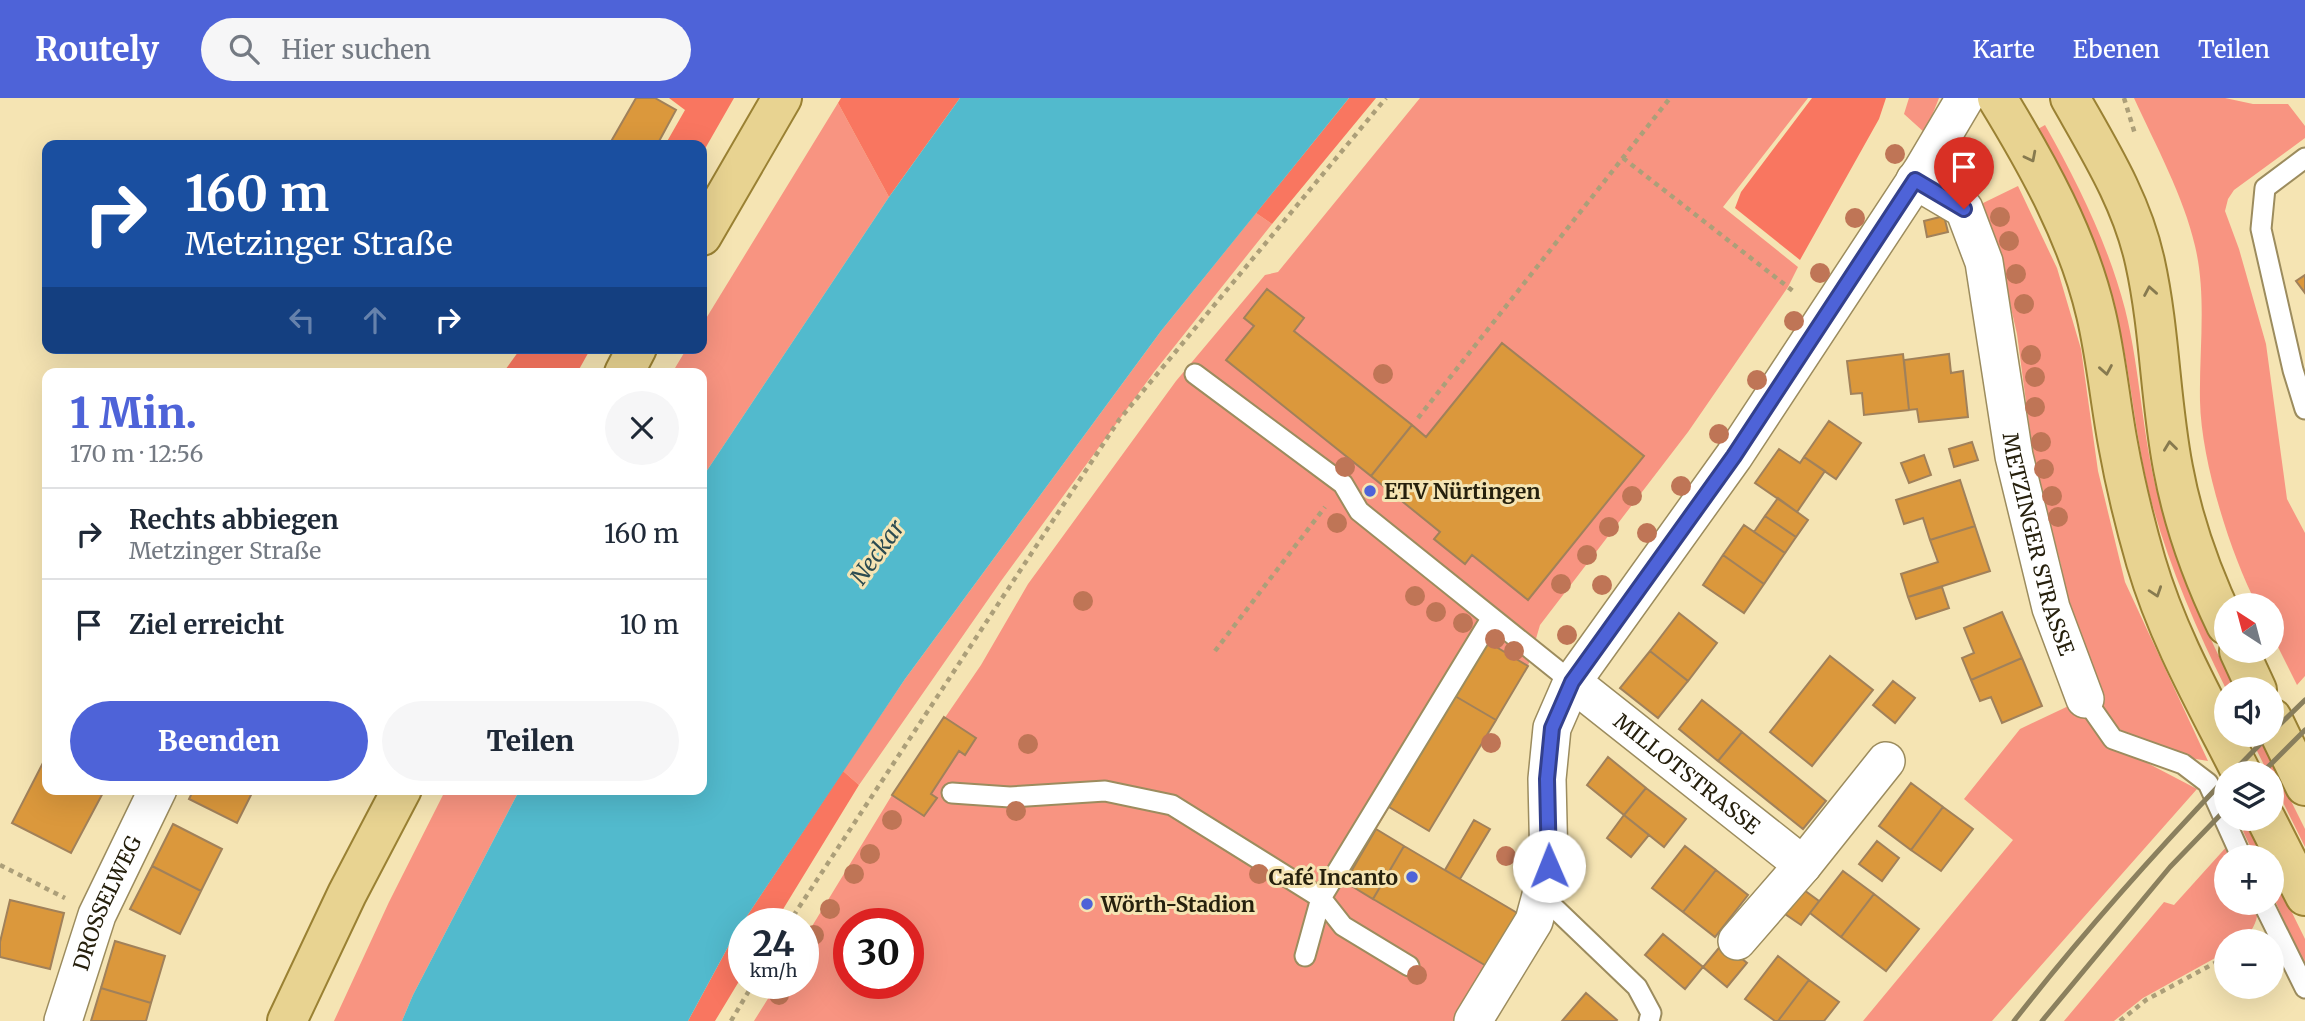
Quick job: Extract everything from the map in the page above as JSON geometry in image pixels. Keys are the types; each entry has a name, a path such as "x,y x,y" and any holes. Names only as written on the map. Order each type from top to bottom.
{"main road":[{"path":"707,227 782,98"},
{"path":"1997,98 2023,140 2054,200 2079,260 2096,313 2119,447 2146,562 2169,626 2236,761"},
{"path":"2070,98 2106,160 2128,206 2145,261 2173,467 2183,513 2197,557 2214,597"},
{"path":"2101,98 2106,160"},
{"path":"2284,743 2305,786"},
{"path":"287,1021 347,894 399,795"},
{"path":"2272,831 2305,896"}],"street":[{"path":"1473,1021 1534,921 1549,866 1547,779 1552,728 1572,682 1734,456 1915,180 1965,98"},
{"name":"METZINGER STRASSE","path":"1915,180 1964,209 1984,262 2014,456 2051,608 2085,699"},
{"name":"MILLOTSTRASSE","path":"1572,682 1803,865"},
{"path":"1737,941 1803,865 1886,761"},
{"name":"DROSSELWEG","path":"64,1021 97,915 155,795"}],"lane":[{"path":"2305,158 2265,188 2261,229 2305,409"},
{"path":"1195,373 1343,484 1359,512 1572,682"},
{"path":"1305,956 1321,898 1491,619"},
{"name":"METZINGER STRASSE","path":"2085,699 2113,739 2183,764 2208,783 2236,845"},
{"path":"952,793 1010,797 1105,791 1172,805 1321,898 1343,926 1409,965"},
{"path":"1541,895 1637,987 1651,1013 1649,1021"},
{"path":"2269,915 2305,988"}],"path":[{"path":"799,908 1119,420 1386,98"},
{"path":"1418,418 1670,98"},
{"path":"1623,158 1793,291"},
{"path":"1215,651 1343,484"},
{"path":"0,865 97,915"},
{"path":"2120,1021 2146,1000 2214,963"},
{"path":"731,1021 744,999"}],"shaded area":[{"path":"669,98 734,98 707,145 707,140 668,140 685,110"},
{"path":"841,98 960,98 889,197 838,103"},
{"path":"1349,98 1376,98 1272,224 1256,213"},
{"name":"ETV Nürtingen","path":"1420,98 1808,98 1723,207 1798,267 1788,287 1688,432 1540,625 1528,666 1429,831 1389,808 1345,882 1488,967 1454,1021 754,1021 768,999 819,999 819,915 892,795 981,665 1028,584 1176,381 1265,275 1278,272"},
{"path":"1812,98 1886,98 1879,119 1800,260 1735,208 1741,192"},
{"path":"1909,98 1939,98 1925,133 1904,114"},
{"path":"2134,98 2225,98 2253,104 2288,104 2305,126 2305,138 2234,190 2225,211 2239,249 2266,344 2287,499 2305,533 2305,676 2297,685 2284,659 2284,593 2251,593 2227,533 2211,478 2200,401 2202,304 2199,265 2190,227 2160,152"},
{"path":"838,103 889,197 707,470 707,368 675,368 683,354 707,354 707,317"},
{"path":"2045,125 2091,214 2110,261 2125,309 2135,357 2149,455 2160,503 2175,551 2214,646 2214,663 2222,663 2229,677 2220,677 2195,622 2176,577 2147,483 2126,358 2101,262 2038,129"},
{"path":"2018,186 2057,268 2081,349 2098,471 2125,582 2208,761 2172,755 2125,735 2100,707 2075,650 2061,565 2034,462 2017,334 1999,256 1979,205"},
{"path":"1256,213 1272,224 1154,372 1001,581 859,785 843,771 905,679 1161,331"},
{"path":"517,354 588,354 580,368 507,368"},
{"path":"2077,702 2111,744 2197,789 1992,1021 1863,1021 2013,840 1964,799 2020,729"},
{"path":"2255,747 2264,747 2271,761 2262,761"},
{"path":"843,771 859,785 784,908 752,908"},
{"path":"2284,787 2305,829 2305,847 2284,804"},
{"path":"443,795 517,795 402,1021 334,1021 389,902"},
{"path":"2243,831 2251,831 2258,845 2249,845"},
{"path":"2214,861 2214,915 2257,915 2252,929 2214,929 2214,959 2143,998 2114,1021 2064,1021 2164,902 2174,905"},
{"path":"2284,896 2305,939 2305,967 2281,915 2284,915"},
{"path":"728,947 728,999 715,1021 688,1021"}],"water":[{"name":"Neckar","path":"960,98 1349,98 1161,331 905,679 752,908 728,908 728,947 688,1021 402,1021 517,795 707,795 707,470 889,197"}],"building":[{"path":"636,98 655,98 676,110 660,140 612,140"},
{"path":"1944,216 1948,232 1927,237 1924,221"},
{"path":"2305,275 2305,293 2296,281"},
{"path":"1267,289 1304,318 1294,331 1412,425 1371,476 1226,360 1254,326 1244,318"},
{"path":"1502,343 1644,456 1528,600 1472,555 1465,564 1434,539 1440,532 1371,476 1412,425 1426,437"},
{"path":"1903,354 1909,410 1864,415 1862,393 1851,394 1847,361"},
{"path":"1949,354 1951,373 1963,371 1968,417 1919,422 1917,409 1909,410 1904,360"},
{"path":"1829,421 1861,443 1836,479 1804,457"},
{"path":"1972,442 1978,460 1954,467 1949,449"},
{"path":"1779,449 1800,463 1804,457 1825,471 1797,512 1755,483"},
{"path":"1924,455 1931,475 1909,483 1901,463"},
{"path":"1960,480 1975,526 1930,540 1923,518 1904,524 1896,500"},
{"path":"1778,498 1808,520 1796,537 1765,516"},
{"path":"1765,516 1796,537 1785,553 1754,532"},
{"path":"1744,525 1785,553 1764,584 1723,555"},
{"path":"1975,526 1990,571 1908,597 1901,574 1938,562 1930,540"},
{"path":"1723,555 1764,584 1744,613 1703,585"},
{"path":"1942,587 1949,608 1916,619 1908,597"},
{"path":"2002,612 2022,658 1971,680 1962,658 1974,653 1964,628"},
{"path":"1679,613 1717,643 1688,681 1650,651"},
{"path":"1488,642 1528,666 1496,720 1455,696"},
{"path":"1650,651 1688,681 1658,718 1620,688"},
{"path":"1830,656 1873,690 1812,766 1770,732"},
{"path":"2022,658 2042,706 2002,723 1991,697 1980,701 1971,680"},
{"path":"1893,681 1915,698 1895,723 1873,705"},
{"path":"1455,696 1496,720 1429,831 1389,807"},
{"path":"1702,700 1742,732 1718,761 1679,729"},
{"path":"944,717 976,738 965,755 959,751 931,794 937,798 924,816 892,795"},
{"path":"1742,732 1826,801 1803,829 1718,761"},
{"path":"1608,757 1646,788 1624,815 1587,785"},
{"path":"42,765 42,795 102,795 71,853 12,823"},
{"path":"1911,783 1943,807 1911,850 1879,826"},
{"path":"1646,788 1686,819 1664,847 1624,815"},
{"path":"191,795 251,795 237,823 189,799"},
{"path":"1943,807 1973,829 1941,871 1911,850"},
{"path":"1624,815 1649,835 1631,857 1607,838"},
{"path":"1474,820 1490,829 1460,879 1445,870"},
{"path":"173,824 222,849 201,891 152,866"},
{"path":"1376,829 1404,846 1373,899 1345,882"},
{"path":"1877,841 1899,858 1882,881 1859,864"},
{"path":"1404,846 1519,914 1488,967 1373,899"},
{"path":"1685,846 1716,870 1683,912 1652,888"},
{"path":"152,866 201,891 180,934 130,909"},
{"path":"1716,870 1748,895 1715,937 1683,912"},
{"path":"1843,871 1874,894 1841,937 1810,913"},
{"path":"1804,890 1819,901 1801,925 1785,914"},
{"path":"1874,894 1919,929 1886,971 1841,937"},
{"path":"10,900 64,913 50,969 0,957 0,942"},
{"path":"1663,934 1703,967 1685,989 1645,955"},
{"path":"115,941 165,956 151,1003 101,988"},
{"path":"1723,943 1747,963 1727,987 1703,967"},
{"path":"1778,956 1809,980 1778,1021 1775,1021 1745,999"},
{"path":"1809,980 1839,1002 1824,1021 1778,1021"},
{"path":"101,988 151,1003 146,1021 91,1021"},
{"path":"1586,993 1617,1020 1562,1021"}],"railway":[{"path":"2284,720 2305,700"},
{"path":"2274,761 2305,730"},
{"path":"2244,761 2257,747"},
{"path":"2014,1021 2117,897 2214,791"},
{"path":"2042,1021 2170,867 2214,821"}],"place":[{"name":"ETV Nürtingen","path":"1370,491"},
{"name":"Café Incanto","path":"1412,877"},
{"name":"Wörth-Stadion","path":"1087,904"}],"route":[{"path":"1549,866 1547,779 1552,728 1572,682 1734,456 1915,180 1964,209"}]}
